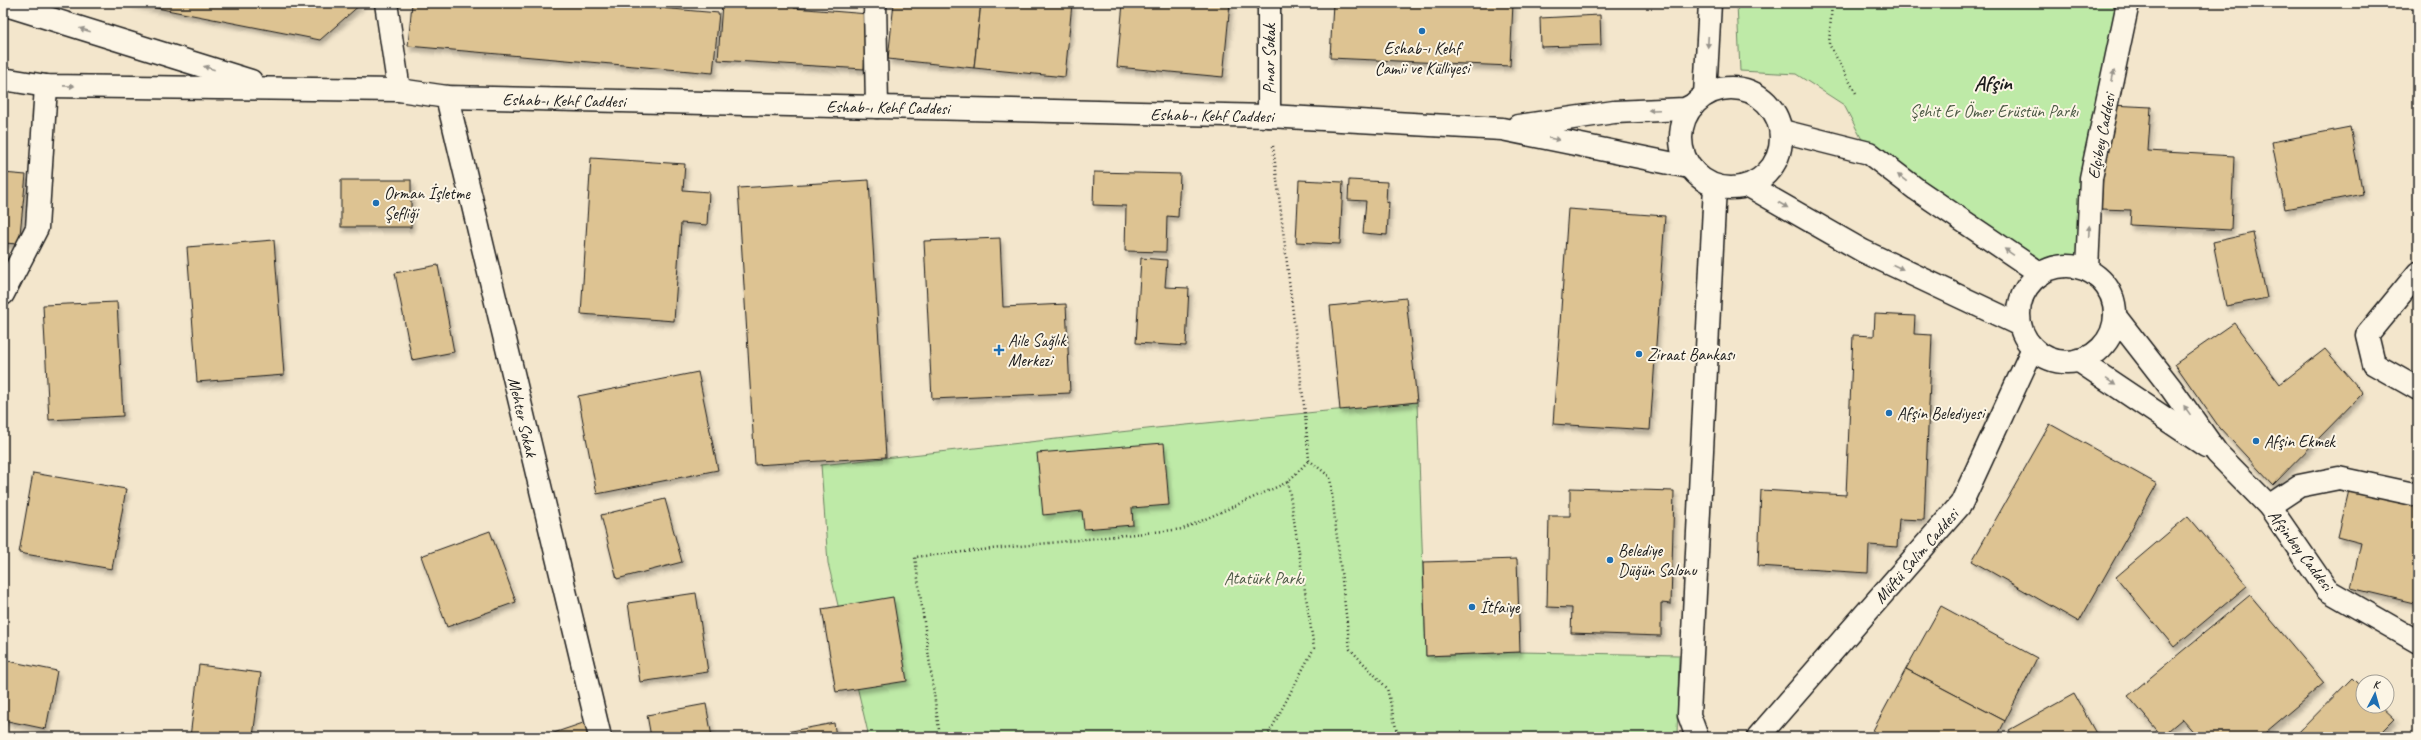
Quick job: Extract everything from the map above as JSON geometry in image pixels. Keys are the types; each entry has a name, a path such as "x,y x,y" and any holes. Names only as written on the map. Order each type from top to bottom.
{"street":[{"path":"386,3 399,90"},
{"path":"875,3 877,107"},
{"name":"Pınar Sokak","path":"1269,3 1269,116"},
{"path":"1502,129 1614,112 1685,109 1699,100 1721,89 1737,88 1752,93 1766,102 1773,110 1782,131 1781,148 1775,165 1764,178 1749,186 1715,186 1700,179 1689,166 1682,152 1681,135 1684,120 1699,100 1710,3"},
{"name":"Elçibey Caddesi","path":"2087,270 2091,178 2128,3"},
{"path":"3,4 273,88"},
{"name":"Eshab-ı Kehf Caddesi","path":"3,79 46,86 399,90 447,97 1269,116 1502,129"},
{"path":"3,294 37,228 46,86"},
{"name":"Mehter Sokak","path":"447,97 600,737"},
{"path":"1502,129 1689,166"},
{"path":"1782,131 1869,153 1916,189 2041,274"},
{"path":"1697,737 1689,715 1715,186"},
{"path":"1749,186 1863,250 2020,325"},
{"path":"2072,266 2087,270 2099,278 2108,289 2113,302 2115,316 2111,331 2104,344 2092,354 2078,360 2050,360 2033,348 2025,337 2020,325 2019,310 2022,296 2030,283 2041,274 2056,267 2072,266"},
{"path":"2418,273 2367,335 2374,364 2418,389"},
{"path":"2115,316 2171,388 2217,453"},
{"name":"Müftü Salim Caddesi","path":"1758,737 1962,504 2033,348"},
{"path":"2078,360 2217,453"},
{"name":"Afşinbey Caddesi","path":"2217,453 2269,506 2326,590 2418,642"},
{"path":"2269,506 2299,486 2339,478 2418,495"}],"path":[{"path":"1832,3 1829,44 1858,95"},
{"path":"940,737 915,557 1183,529 1288,482 1308,460 1305,414 1269,116"},
{"path":"1308,460 1330,477 1350,649 1387,688 1398,737"},
{"path":"1267,737 1314,648 1288,482"}],"green space":[{"name":"Şehit Er Ömer Erüstün Parkı","path":"1737,3 2128,3 2087,270 2064,268 2053,269 2041,274 1869,153 1844,105 1796,74 1740,71"},
{"name":"Atatürk Parkı","path":"1417,402 1426,656 1520,652 1679,655 1677,737 869,737 828,563 821,465 1156,428"}],"building":[{"path":"131,3 362,3 320,40"},
{"path":"412,3 601,3 719,13 713,73 408,46"},
{"path":"722,3 794,3 794,8 868,14 864,69 718,60"},
{"path":"894,3 981,3 974,68 888,59"},
{"path":"981,3 1072,3 1065,77 974,68"},
{"path":"1123,3 1230,3 1223,77 1117,67"},
{"name":"Eshab-ı Kehf Camii ve Külliyesi","path":"1333,3 1513,3 1510,66 1330,58"},
{"path":"1600,15 1601,45 1541,47 1540,18"},
{"path":"2111,105 2151,107 2148,151 2234,156 2231,230 2130,225 2131,210 2101,209 2105,141"},
{"path":"2350,127 2363,194 2285,209 2272,142"},
{"path":"591,158 685,164 683,190 709,192 707,225 681,223 674,321 581,314"},
{"path":"1094,172 1180,174 1178,217 1167,216 1166,252 1125,251 1126,206 1093,205"},
{"path":"3,173 26,175 19,244 3,243"},
{"name":"Orman İşletme Şefliği","path":"341,180 411,180 411,227 341,227"},
{"path":"869,180 886,457 755,465 738,188"},
{"path":"1299,180 1343,182 1340,244 1296,242"},
{"path":"1349,180 1387,182 1386,203 1389,202 1387,235 1363,233 1366,201 1348,200"},
{"path":"1568,209 1665,216 1650,430 1553,424"},
{"path":"2253,233 2267,298 2226,306 2213,242"},
{"name":"Aile Sağlık Merkezi","path":"1000,238 1003,307 1066,304 1070,393 932,399 924,241"},
{"path":"274,240 284,375 197,382 187,247"},
{"path":"1141,258 1167,260 1165,287 1189,288 1186,346 1136,343"},
{"path":"438,265 454,352 412,360 395,273"},
{"path":"1406,298 1417,402 1340,410 1330,306"},
{"path":"117,302 123,416 49,420 43,305"},
{"name":"Afşin Belediyesi","path":"1875,314 1915,316 1914,334 1932,335 1924,520 1899,519 1897,547 1869,545 1868,573 1758,566 1761,490 1846,495 1853,335 1874,336"},
{"path":"2234,323 2280,384 2325,349 2363,393 2273,485 2219,427 2175,364"},
{"path":"698,372 718,470 597,494 578,396"},
{"path":"2050,424 2157,484 2079,622 1972,561"},
{"path":"1164,443 1169,505 1132,508 1133,525 1084,529 1082,511 1043,515 1037,453"},
{"path":"33,473 126,489 112,569 19,553"},
{"name":"Belediye Düğün Salonu","path":"1570,488 1674,491 1671,604 1661,603 1661,636 1571,633 1572,608 1547,607 1549,516 1570,516"},
{"path":"2349,490 2418,507 2418,604 2351,588 2361,543 2338,537"},
{"path":"665,499 682,562 617,579 601,515"},
{"path":"2188,516 2247,586 2174,647 2116,577"},
{"path":"490,531 516,602 447,627 421,556"},
{"name":"İtfaiye","path":"1517,559 1520,652 1426,656 1423,562"},
{"path":"696,593 708,672 640,682 628,603"},
{"path":"2250,595 2324,683 2260,737 2198,737 2182,719 2162,736 2128,696"},
{"path":"893,597 907,681 836,692 822,609"},
{"path":"1941,606 2037,658 2005,721 1906,669"},
{"path":"3,660 57,671 46,729 3,720"},
{"path":"199,665 261,673 253,737 190,737"},
{"path":"1906,669 2005,721 1997,737 1870,736"},
{"path":"2352,678 2355,681 2355,714 2390,714 2395,719 2377,737 2294,737"},
{"path":"2074,694 2098,737 2013,737 2009,730"},
{"path":"706,704 712,737 651,737 647,715"},
{"path":"586,722 591,737 542,737"},
{"path":"834,723 836,737 760,737"}],"place":[{"name":"Eshab-ı Kehf Camii ve Külliyesi","path":"1422,31"},
{"name":"Orman İşletme Şefliği","path":"376,203"},
{"name":"Aile Sağlık Merkezi","path":"999,350"},
{"name":"Ziraat Bankası","path":"1639,354"},
{"name":"Afşin Belediyesi","path":"1889,413"},
{"name":"Afşin Ekmek","path":"2256,441"},
{"name":"Belediye Düğün Salonu","path":"1610,560"},
{"name":"İtfaiye","path":"1472,607"}],"district":[{"name":"Afşin","path":"1993,83"}]}
